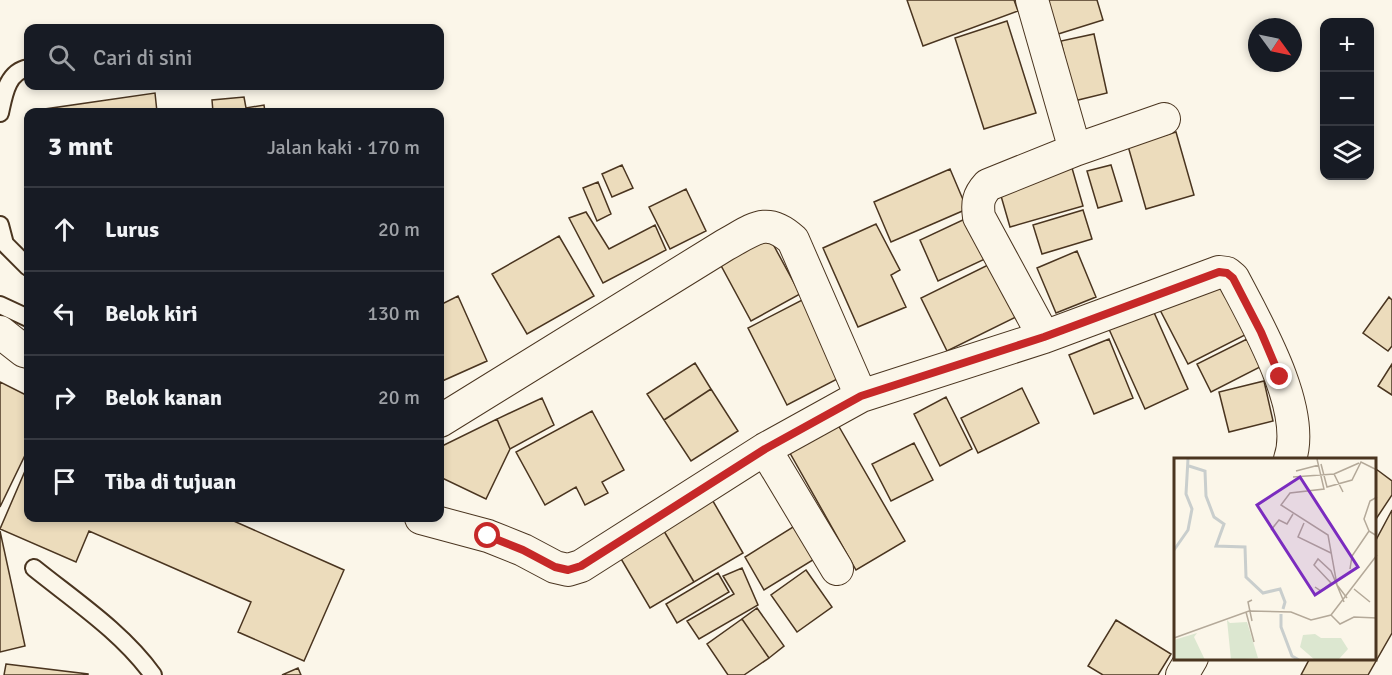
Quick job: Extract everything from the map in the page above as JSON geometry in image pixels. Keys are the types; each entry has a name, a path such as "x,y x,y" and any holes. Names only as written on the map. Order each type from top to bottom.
{"street":[{"path":"1032,0 1075,150"},
{"path":"1044,337 979,217 977,204 980,194 988,185 1075,150 1164,119"},
{"path":"444,419 725,245 761,226 780,229 793,240 861,396"},
{"path":"437,522 488,536 523,550 555,567 568,570 581,566 765,449 861,396 1044,337 1219,272 1227,273 1233,278 1280,377 1291,411 1294,433 1290,458"},
{"path":"0,332 24,349"},
{"path":"765,449 837,569"},
{"path":"1182,675 1191,660"}],"lane":[{"path":"0,113 10,80 15,74 24,70"},
{"path":"0,225 5,244 24,263"},
{"path":"0,305 24,316"},
{"path":"34,568 107,626 143,661 153,675"}],"building":[{"path":"907,0 1014,0 1018,11 923,46"},
{"path":"1045,0 1097,0 1103,20 1055,35"},
{"path":"1007,21 1036,113 984,129 955,38"},
{"path":"1094,34 1107,93 1074,101 1061,41"},
{"path":"155,93 157,108 52,108"},
{"path":"244,97 246,108 213,108 212,100"},
{"path":"264,105 264,108 246,108"},
{"path":"1176,132 1194,195 1146,209 1128,146"},
{"path":"622,165 633,188 612,197 602,174"},
{"path":"1111,165 1122,201 1098,208 1087,171"},
{"path":"1072,168 1083,206 1010,227 999,189"},
{"path":"950,169 967,209 891,242 874,202"},
{"path":"598,182 611,214 597,221 583,188"},
{"path":"686,189 706,231 670,249 649,207"},
{"path":"1083,210 1092,239 1042,254 1033,225"},
{"path":"586,212 609,249 655,225 666,250 603,283 569,218"},
{"path":"967,218 985,259 938,281 920,240"},
{"path":"876,224 900,270 891,275 906,307 858,327 823,248"},
{"path":"767,233 800,294 751,321 718,260"},
{"path":"559,236 594,296 527,334 492,274"},
{"path":"1077,251 1096,297 1056,313 1037,268"},
{"path":"990,264 1016,317 947,351 921,298"},
{"path":"1216,276 1245,335 1188,364 1158,306"},
{"path":"458,296 487,361 444,380 444,303"},
{"path":"1389,297 1392,300 1392,346 1388,351 1363,333"},
{"path":"806,298 845,375 787,405 748,328"},
{"path":"1152,308 1188,389 1145,409 1108,327"},
{"path":"1109,339 1133,398 1094,414 1069,355"},
{"path":"1247,339 1260,367 1211,392 1197,364"},
{"path":"695,363 711,389 664,420 647,394"},
{"path":"1392,364 1392,395 1378,386"},
{"path":"1264,381 1273,421 1229,432 1219,392"},
{"path":"0,382 24,394 24,457 0,507"},
{"path":"1022,388 1039,423 978,453 961,418"},
{"path":"711,389 738,431 691,461 664,420"},
{"path":"946,397 972,449 940,466 914,414"},
{"path":"542,398 554,425 510,449 497,419"},
{"path":"592,411 624,470 602,482 608,493 585,505 576,487 545,505 516,452"},
{"path":"834,418 905,541 856,570 786,446"},
{"path":"497,419 510,449 486,499 444,479 444,445"},
{"path":"914,443 933,480 891,501 872,464"},
{"path":"1377,470 1392,481 1392,495 1377,518"},
{"path":"24,473 24,522 236,522 344,570 304,661 238,632 251,602 89,531 76,562 0,529"},
{"path":"710,496 743,553 694,582 661,526"},
{"path":"1392,510 1392,633 1377,659 1377,538"},
{"path":"801,522 821,555 764,590 745,557"},
{"path":"661,526 694,582 650,608 617,552"},
{"path":"0,531 25,646 0,652"},
{"path":"742,568 758,605 699,639 687,621 734,594 723,576"},
{"path":"806,570 832,607 797,632 771,595"},
{"path":"718,573 729,592 677,623 666,604"},
{"path":"757,608 784,646 769,658 742,619"},
{"path":"742,619 769,658 744,675 728,675 707,644"},
{"path":"1116,620 1171,654 1158,675 1103,675 1088,666"},
{"path":"1309,660 1377,660 1368,675 1301,675"},
{"path":"6,664 88,674 88,675 4,675"},
{"path":"298,668 301,675 282,675"}],"route":[{"path":"488,536 523,550 555,567 568,570 581,566 765,449 861,396 1044,337 1219,272 1227,273 1233,278 1261,332 1280,377"}]}
